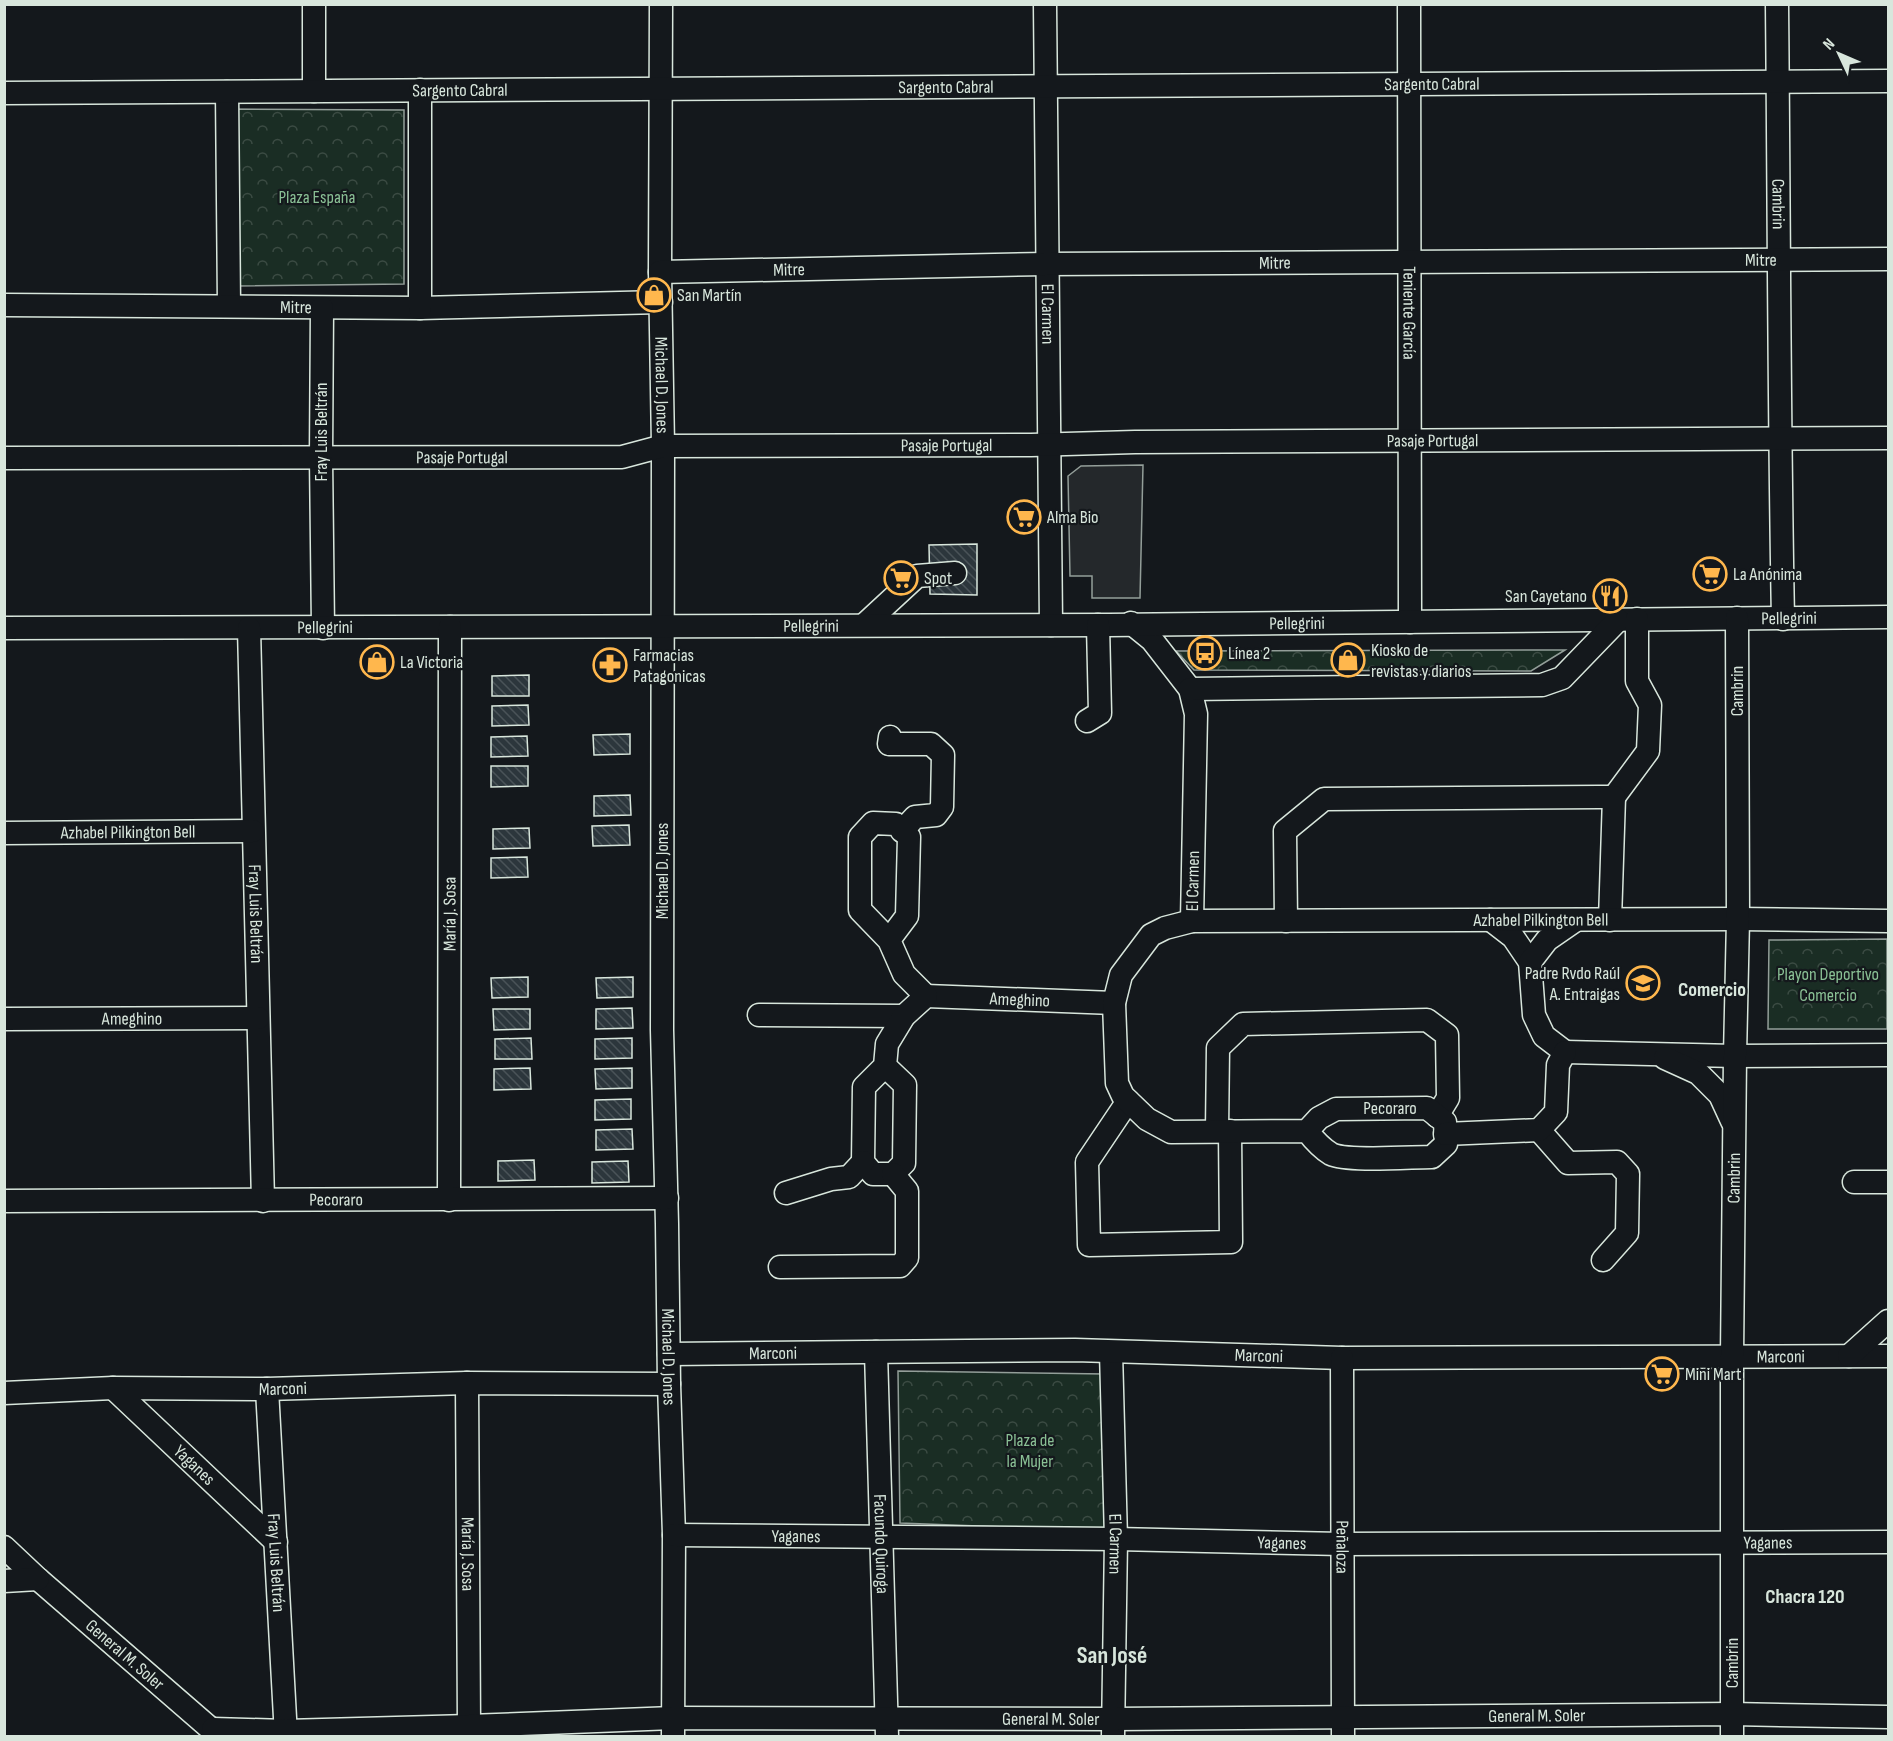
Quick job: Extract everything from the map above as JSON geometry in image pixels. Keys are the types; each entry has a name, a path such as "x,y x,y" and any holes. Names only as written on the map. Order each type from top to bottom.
{"street":[{"path":"314,4 314,91"},
{"name":"Michael D. Jones","path":"661,4 662,1030 674,1535 673,1727"},
{"name":"El Carmen","path":"1045,4 1051,625"},
{"name":"Teniente García","path":"1409,4 1410,622"},
{"name":"Cambrin","path":"1777,4 1780,260 1779,438 1783,619"},
{"name":"Sargento Cabral","path":"4,93 1888,81"},
{"path":"420,90 420,308"},
{"path":"227,92 230,306"},
{"name":"Mitre","path":"660,272 1046,264 1888,259"},
{"name":"Mitre","path":"4,305 420,308 661,302"},
{"name":"Fray Luis Beltrán","path":"322,308 323,628"},
{"name":"Pasaje Portugal","path":"4,458 622,456 663,446 1888,438"},
{"path":"864,625 917,576 955,573"},
{"name":"Pellegrini","path":"4,628 1098,625 1888,617"},
{"name":"Cambrin","path":"1732,1726 1732,1356 1738,919 1737,618"},
{"path":"1190,689 1542,685 1562,678 1628,619"},
{"path":"1610,920 1614,797 1648,751 1650,705 1637,681 1628,619"},
{"name":"El Carmen","path":"1131,623 1152,640 1190,689 1196,714 1192,921 1165,928 1151,935 1121,975 1114,1003 1118,1083 1123,1096 1147,1119 1171,1132 1224,1131"},
{"path":"1087,722 1100,713 1098,625"},
{"name":"María J. Sosa","path":"449,1200 450,627"},
{"name":"Fray Luis Beltrán","path":"249,628 262,1201"},
{"path":"890,737 889,744 931,744 943,754 942,807 936,815 915,817 902,831"},
{"path":"1286,921 1285,831 1324,799 1614,797"},
{"path":"885,1066 904,1086 904,1163 893,1174 873,1174 863,1162 864,1087 885,1066 887,1044 904,1016 926,996 904,974 889,940 860,910 860,837 873,823 896,824 909,837 907,916 889,940"},
{"name":"Azhabel Pilkington Bell","path":"4,833 253,831"},
{"name":"Azhabel Pilkington Bell","path":"1192,921 1738,919 1888,921"},
{"path":"1491,920 1514,937 1530,962 1534,1015 1544,1036 1565,1052 1735,1056 1888,1055"},
{"path":"1530,962 1547,940 1576,920"},
{"name":"Ameghino","path":"926,996 1114,1003"},
{"path":"759,1015 904,1016"},
{"name":"Ameghino","path":"4,1019 258,1018"},
{"path":"1128,1101 1087,1162 1089,1245 1231,1242 1218,1048 1244,1024 1427,1020 1447,1035 1448,1098 1441,1125 1446,1144 1432,1157 1364,1158 1333,1155 1317,1144 1307,1131 1224,1131"},
{"path":"1565,1052 1558,1065 1556,1112 1539,1130 1568,1164 1617,1162 1628,1174 1627,1233 1603,1260"},
{"path":"1659,1054 1698,1072 1720,1095 1735,1130"},
{"name":"Pecoraro","path":"1307,1131 1319,1118 1336,1109 1427,1108 1441,1125 1539,1130"},
{"path":"786,1193 831,1179 849,1177 863,1162"},
{"path":"780,1267 900,1266 907,1258 907,1191 893,1174"},
{"path":"1854,1182 1888,1182"},
{"name":"Pecoraro","path":"4,1201 667,1198"},
{"path":"1849,1356 1888,1321"},
{"name":"Marconi","path":"669,1354 1063,1350 1342,1358 1888,1356"},
{"name":"Facundo Quiroga","path":"876,1352 887,1727"},
{"name":"El Carmen","path":"1111,1352 1116,1539 1114,1728"},
{"name":"Peñaloza","path":"1342,1358 1343,1727"},
{"name":"María J. Sosa","path":"467,1383 469,1726"},
{"name":"Marconi","path":"4,1393 113,1388 267,1389 467,1383 669,1384"},
{"name":"Yaganes","path":"113,1388 276,1542"},
{"name":"Fray Luis Beltrán","path":"267,1389 286,1734"},
{"name":"Yaganes","path":"674,1535 1116,1539 1342,1544 1888,1542"},
{"name":"General M. Soler","path":"4,1547 216,1733 286,1734 469,1726 1114,1728 1732,1726 1888,1717"},
{"path":"4,1581 38,1579"}],"green space":[{"name":"Plaza España","path":"230,109 404,110 404,284 232,286"},
{"path":"1565,650 1531,671 1194,670 1176,651"},
{"name":"Playon Deportivo Comercio","path":"1887,939 1887,1029 1768,1029 1769,940"},
{"name":"Plaza de la Mujer","path":"898,1371 1105,1374 1110,1531 900,1523"}],"shaded area":[{"path":"1143,465 1140,598 1092,598 1092,576 1070,576 1068,476 1081,466"}],"building":[{"path":"977,544 977,595 930,594 929,545"},
{"path":"529,675 529,696 492,696 492,676"},
{"path":"528,705 529,725 492,726 492,706"},
{"path":"630,734 630,754 594,755 593,735"},
{"path":"527,736 528,756 491,757 491,737"},
{"path":"491,766 528,766 528,786 491,787"},
{"path":"630,795 631,815 594,816 594,796"},
{"path":"629,825 630,845 593,846 592,826"},
{"path":"529,828 530,848 493,849 493,829"},
{"path":"527,857 528,877 491,878 491,858"},
{"path":"528,977 528,997 492,998 491,978"},
{"path":"633,977 633,997 597,998 596,978"},
{"path":"632,1008 633,1028 596,1029 596,1009"},
{"path":"493,1009 530,1009 530,1029 494,1030"},
{"path":"531,1038 532,1059 495,1059 495,1039"},
{"path":"632,1038 632,1058 595,1059 595,1039"},
{"path":"530,1068 531,1089 494,1090 494,1069"},
{"path":"632,1068 632,1088 596,1089 595,1069"},
{"path":"631,1099 631,1119 595,1120 595,1100"},
{"path":"632,1129 633,1149 596,1150 596,1130"},
{"path":"534,1160 535,1180 498,1181 498,1161"},
{"path":"628,1161 629,1182 592,1183 592,1162"}],"place":[{"name":"San Martín","path":"654,295"},
{"name":"Alma Bio","path":"1024,517"},
{"name":"La Anónima","path":"1710,574"},
{"name":"Spot","path":"901,578"},
{"name":"San Cayetano","path":"1610,596"},
{"name":"Línea 2","path":"1205,653"},
{"name":"Kiosko de revistas y diarios","path":"1348,660"},
{"name":"La Victoria","path":"377,662"},
{"name":"Farmacias Patagonicas","path":"610,665"},
{"name":"Padre Rvdo Raúl A. Entraigas","path":"1643,983"},
{"name":"Mini Mart","path":"1662,1374"}],"district":[{"name":"Comercio","path":"1712,990"},
{"name":"Chacra 120","path":"1805,1597"},
{"name":"San José","path":"1112,1655"}]}
